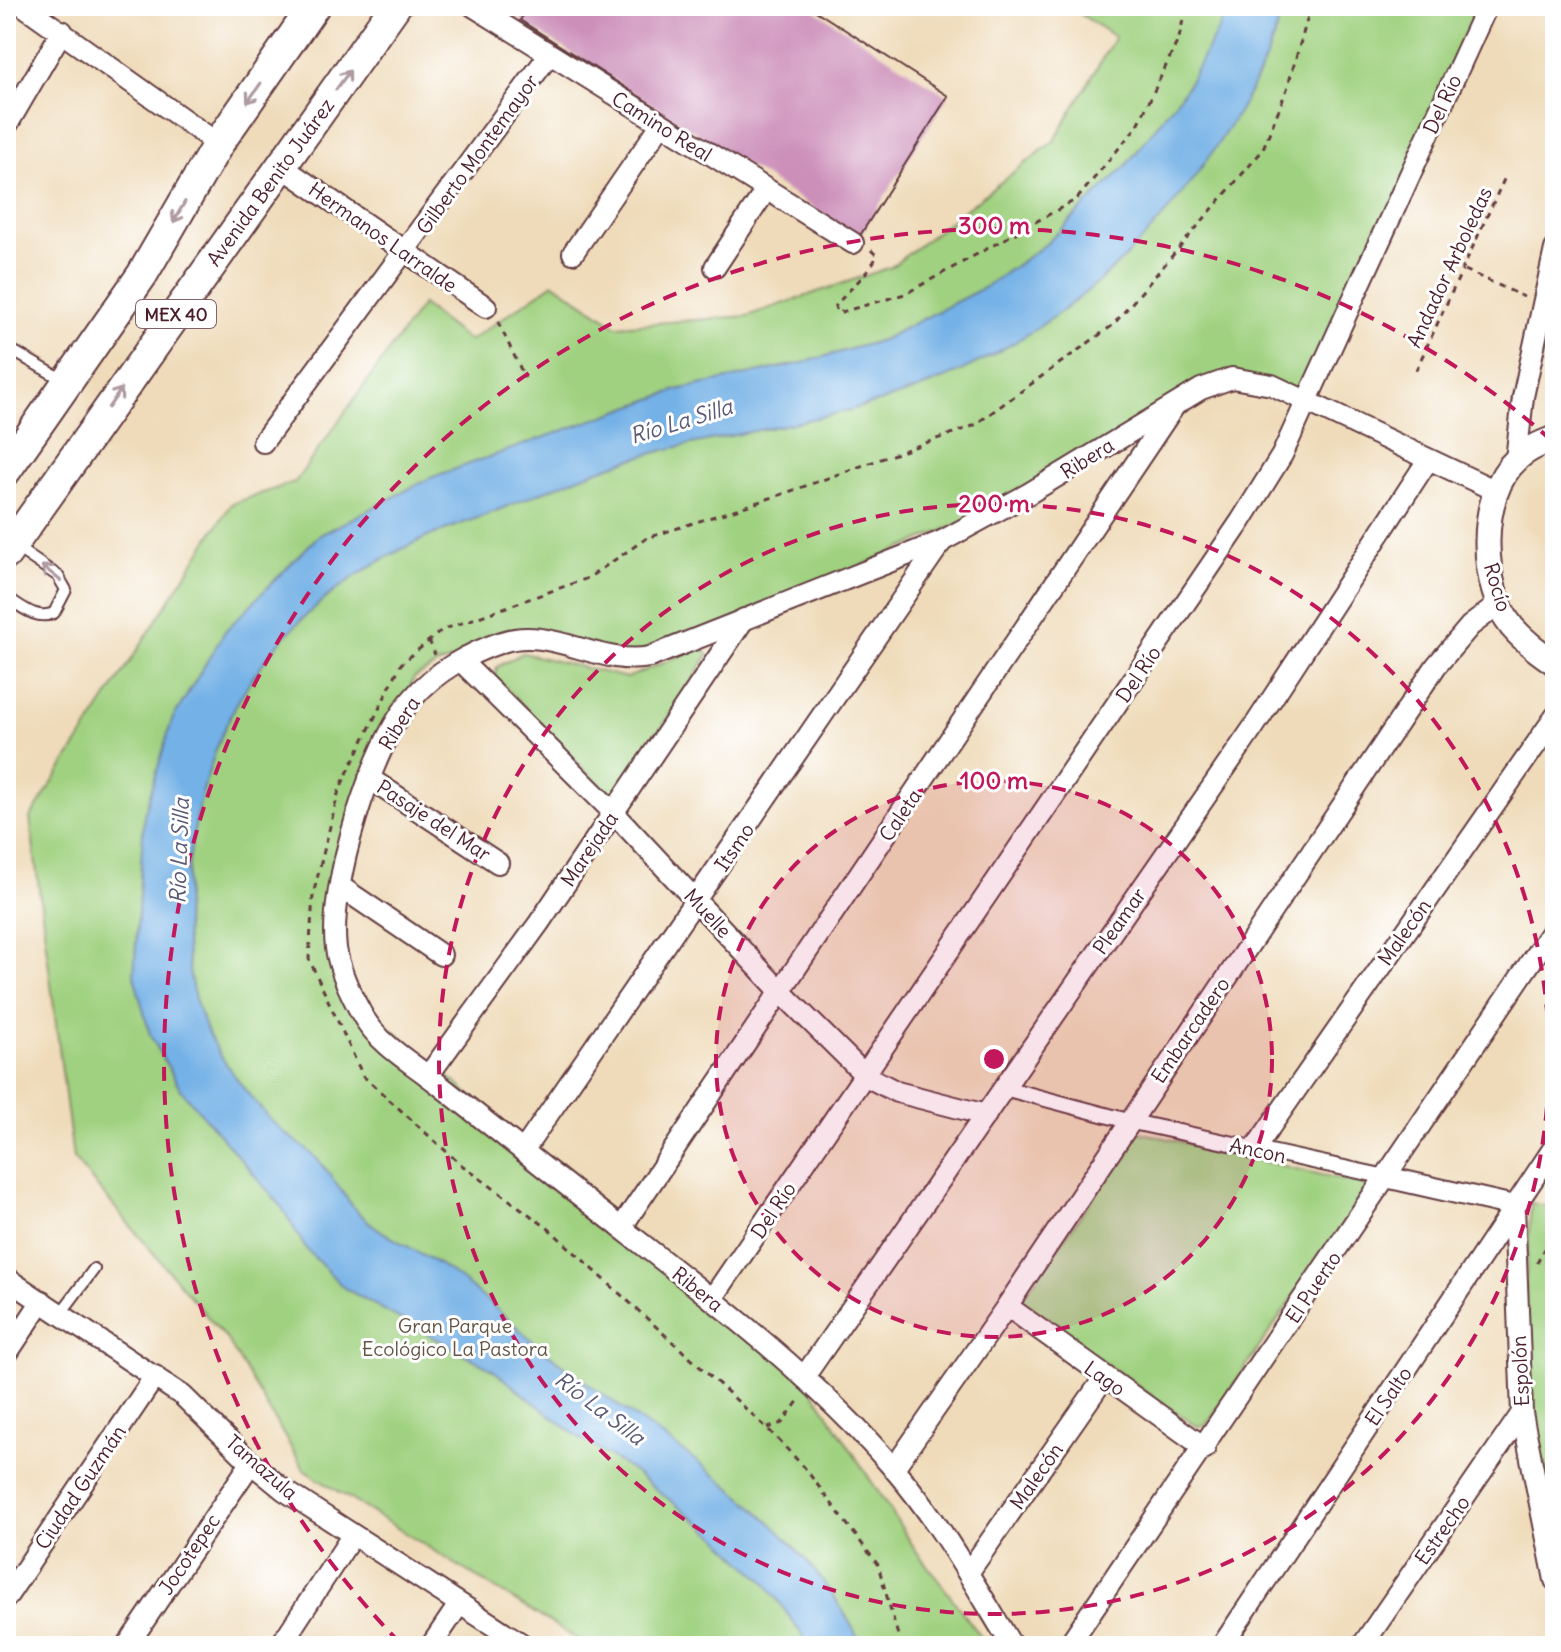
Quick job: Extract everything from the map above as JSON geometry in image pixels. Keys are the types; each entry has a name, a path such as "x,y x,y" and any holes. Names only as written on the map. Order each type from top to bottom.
{"main road":[{"name":"MEX 40","path":"6,470 142,275 218,144 314,6"},
{"name":"Avenida Benito Juárez","path":"9,550 395,6"},
{"path":"29,436 70,461"}],"street":[{"path":"24,6 218,144"},
{"name":"Camino Real","path":"473,6 660,126 853,243"},
{"name":"Del Río","path":"712,1299 1241,521 1308,402 1487,6"},
{"path":"6,127 62,31"},
{"name":"Gilberto Montemayor","path":"263,442 549,55"},
{"path":"573,253 660,126"},
{"name":"Hermanos Larralde","path":"281,166 486,307"},
{"path":"715,267 766,190"},
{"path":"1496,491 1516,460 1523,397 1555,249"},
{"name":"Ribera","path":"1012,1646 937,1524 894,1468 807,1381 712,1299 377,1036 353,996 336,951 341,887 369,778 382,745 410,700 442,671 496,643 521,638 606,658 635,660 942,541 1028,494 1177,401 1232,378 1253,379 1308,402 1496,491"},
{"name":"Caleta","path":"621,1228 1177,401"},
{"path":"1516,460 1555,438"},
{"name":"Pleamar","path":"807,1381 1004,1088 1253,728 1428,460"},
{"name":"Rocío","path":"1496,491 1487,536 1488,569 1499,604 1511,626 1555,663"},
{"name":"Itsmo","path":"523,1151 942,541"},
{"name":"Embarcadero","path":"894,1468 1007,1306 1128,1121 1436,666 1461,635 1499,604"},
{"name":"Marejada","path":"428,1076 614,813 744,619"},
{"name":"Muelle","path":"461,661 614,813 781,992 866,1076 897,1092 986,1115"},
{"name":"Malecón","path":"1254,1150 1555,717"},
{"name":"Pasaje del Mar","path":"369,778 498,863"},
{"path":"341,887 441,955"},
{"name":"El Puerto","path":"1068,1646 1205,1448 1555,926"},
{"name":"Ancon","path":"1004,1088 1128,1121 1514,1206"},
{"name":"El Salto","path":"1222,1646 1555,1146"},
{"name":"Espolón","path":"1514,1206 1522,1413 1555,1580"},
{"name":"Tamazula","path":"6,1278 155,1376 195,1406 251,1463 352,1536 525,1646"},
{"path":"6,1355 42,1301"},
{"name":"Lago","path":"1007,1306 1205,1448"},
{"name":"Ciudad Guzmán","path":"6,1598 155,1376"},
{"name":"Malecón","path":"968,1573 1104,1378"},
{"name":"Estrecho","path":"1362,1646 1522,1413"},
{"name":"Jocotepec","path":"127,1646 251,1463"},
{"path":"280,1646 352,1536"},
{"path":"431,1646 458,1606"}],"lane":[{"path":"6,347 67,382"},
{"path":"6,597 32,613 47,616 54,613 66,590 58,576 9,550"},
{"path":"61,1313 94,1269"}],"path":[{"path":"853,243 867,245 877,256 871,268 845,292 835,307 838,313 905,294 1077,199 1138,125 1179,38 1186,6"},
{"path":"901,1646 878,1565 804,1467 767,1428 549,1229 459,1163 363,1076 309,959 313,895 339,790 401,664 442,630 588,578 647,538 798,489 973,426 1113,325 1262,151 1287,89 1311,6"},
{"name":"Andador Arboledas","path":"1416,370 1465,270 1506,175"},
{"path":"1465,270 1542,305"},
{"path":"486,307 495,315 525,378"},
{"path":"767,1428 782,1423 807,1381"}],"green space":[{"name":"Gran Parque Ecológico La Pastora","path":"1068,6 1487,6 1308,402 1232,378 1028,494 650,657 529,638 439,664 414,678 369,778 335,932 353,996 804,1377 917,1552 988,1646 588,1646 305,1471 228,1341 73,1158 30,818 231,504 295,482 422,305 469,341 554,283 617,326 747,316 891,267 1054,141 1115,37"},
{"path":"699,648 708,655 620,793 608,794 495,677 497,667 523,653 627,678"},
{"path":"1139,1132 1369,1186 1206,1425 1196,1426 1026,1309 1023,1297"},
{"path":"1531,1203 1555,1208 1555,1522 1521,1352"}],"water":[{"name":"Río La Silla","path":"1227,6 1283,6 1257,78 1217,146 1161,219 1105,276 1074,301 1008,346 936,382 834,414 620,462 440,532 386,558 324,599 272,651 232,713 217,747 196,819 186,899 186,939 191,978 200,1015 228,1066 271,1120 320,1162 369,1222 460,1279 555,1359 727,1484 766,1518 803,1556 835,1598 862,1646 810,1646 765,1582 715,1535 631,1470 578,1437 493,1370 344,1288 306,1249 281,1206 181,1090 150,1035 134,976 144,815 172,720 225,631 318,536 430,478 677,390 802,363 882,340 985,287 1046,244 1124,168 1186,88 1221,24"}],"building":[{"path":"530,6 808,6 948,96 859,237 520,20"}]}
